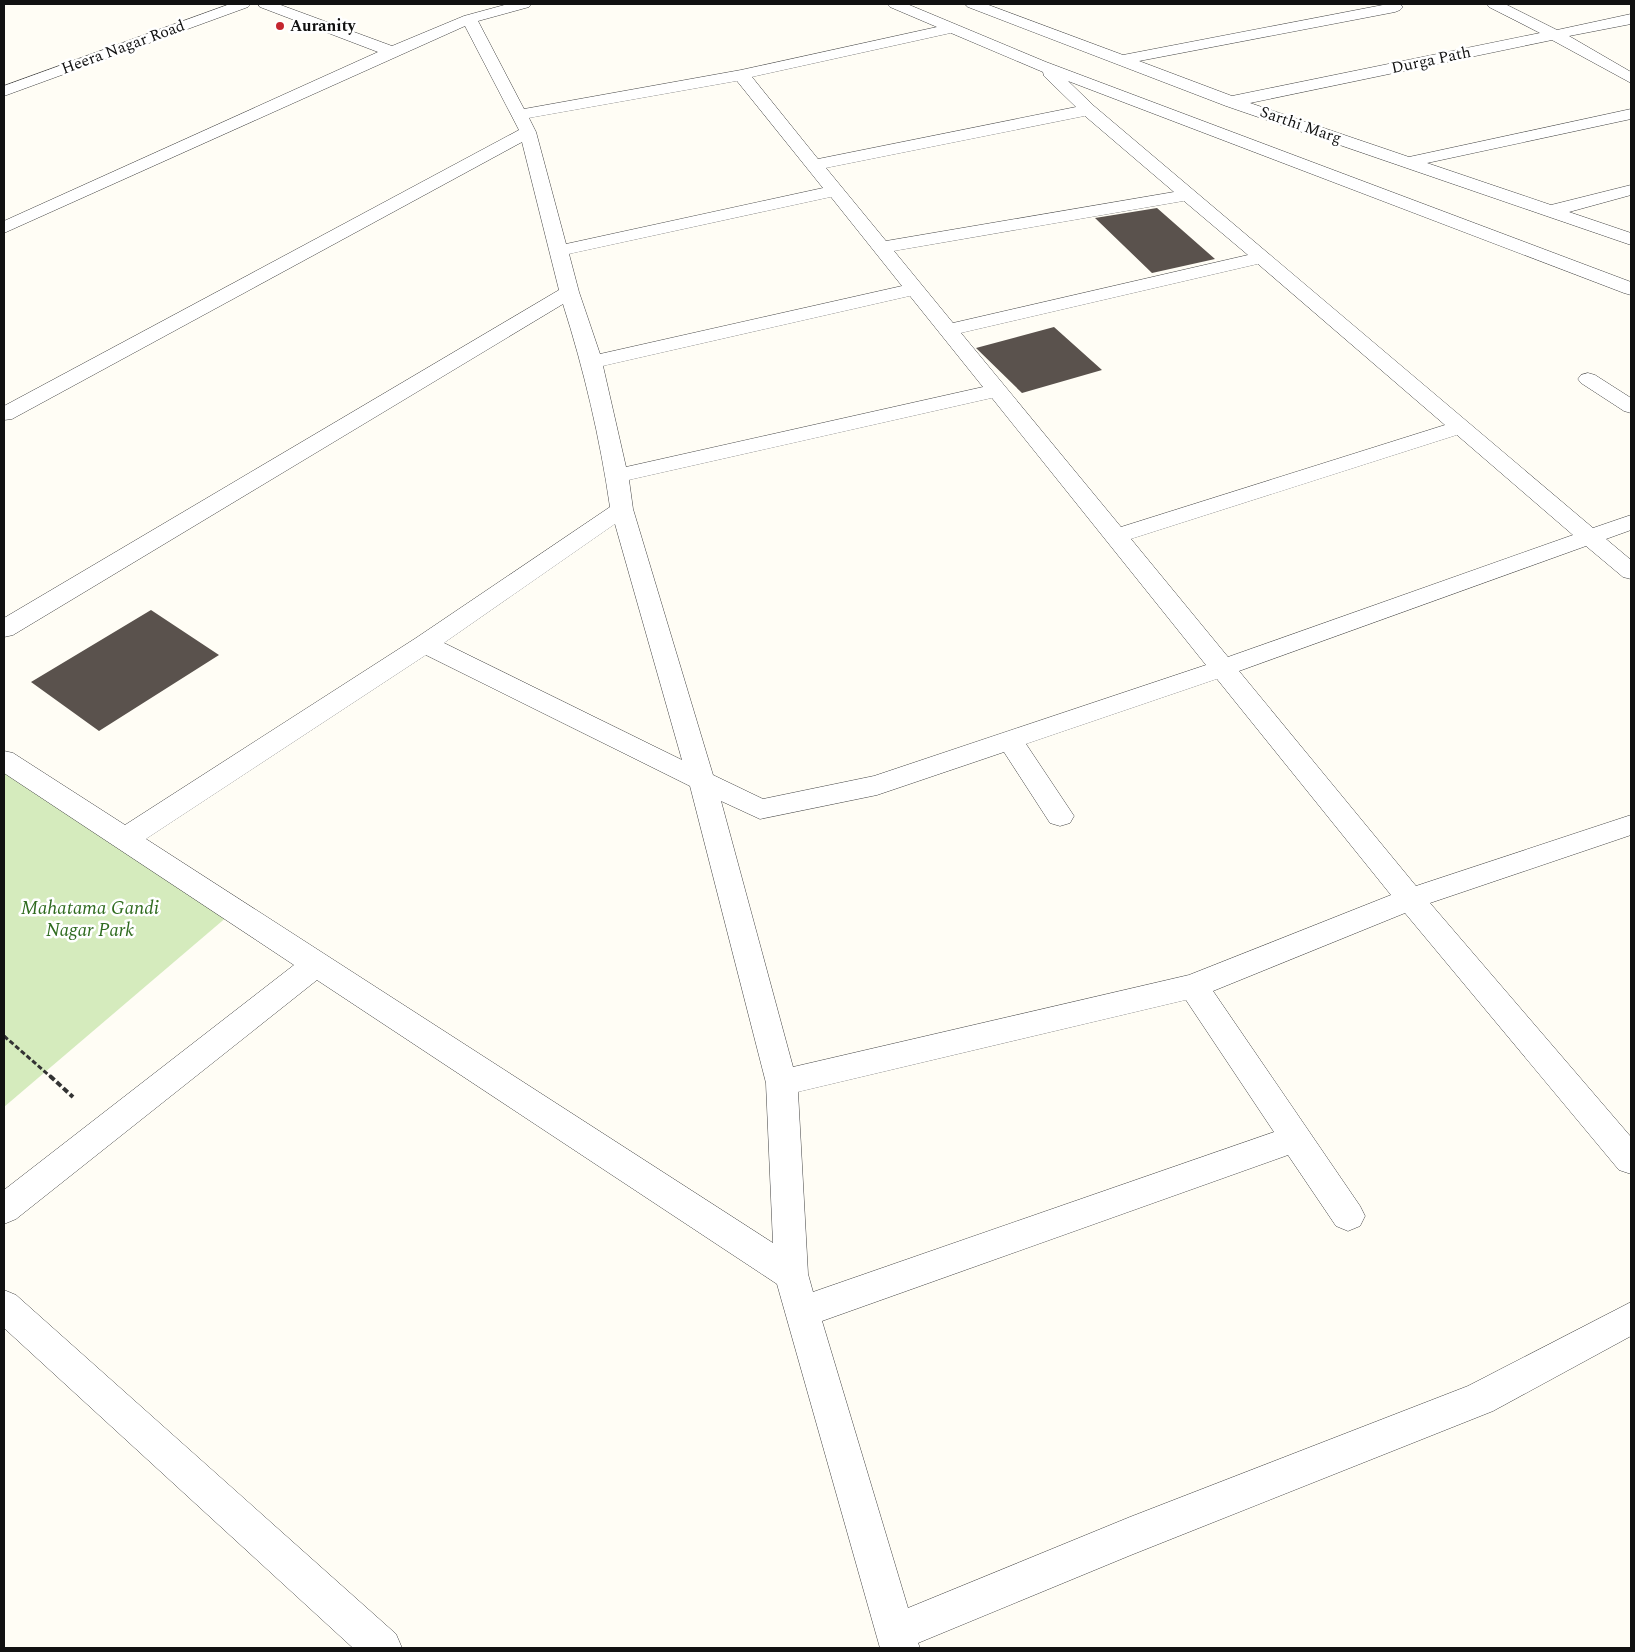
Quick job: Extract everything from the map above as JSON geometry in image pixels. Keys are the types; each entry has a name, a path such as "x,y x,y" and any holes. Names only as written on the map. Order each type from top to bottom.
{"street":[{"name":"Heera Nagar Road","path":"4,91 243,4"},
{"path":"265,4 392,52"},
{"path":"4,228 392,52 469,19 524,4"},
{"path":"895,4 1040,65 1631,289"},
{"name":"Sarthi Marg","path":"973,4 1239,104 1631,239"},
{"path":"1494,4 1555,35 1631,78"},
{"path":"1122,60 1395,8"},
{"path":"469,19 523,124 569,292 592,362 617,476 622,509 702,781 782,1084 791,1274 899,1640 1130,1536 1480,1398 1631,1318"},
{"name":"Durga Path","path":"1197,124 1239,104 1631,19"},
{"path":"4,414 523,124 953,28"},
{"path":"1040,65 1088,110 1187,195 1459,427 1591,536 1631,572"},
{"path":"741,75 1410,899 1631,1160"},
{"path":"814,165 1088,110"},
{"path":"1409,162 1631,114"},
{"path":"1550,211 1631,190"},
{"path":"558,251 836,191"},
{"path":"881,248 1187,195"},
{"path":"948,330 1261,258"},
{"path":"592,362 914,289"},
{"path":"4,629 569,292"},
{"path":"1588,379 1631,407"},
{"path":"617,476 998,390"},
{"path":"1115,537 1459,427"},
{"path":"125,839 425,644 622,509"},
{"path":"425,644 760,809 877,785 1223,668 1631,522"},
{"path":"1009,739 1060,816"},
{"path":"4,760 791,1274"},
{"path":"782,1084 1192,986 1410,899 1631,825"},
{"path":"4,1209 316,963"},
{"path":"1192,986 1348,1216"},
{"path":"802,1312 1296,1138"},
{"path":"4,1306 382,1648"}],"path":[{"path":"4,1036 108,1128"}],"green space":[{"name":"Mahatama Gandi Nagar Park","path":"4,760 235,910 4,1107"}],"building":[{"path":"1157,208 1215,259 1152,273 1095,218"},
{"path":"1054,327 1102,370 1022,393 976,348"},
{"path":"151,610 219,655 99,731 31,682"}],"place":[{"name":"Auranity","path":"280,26"}]}
